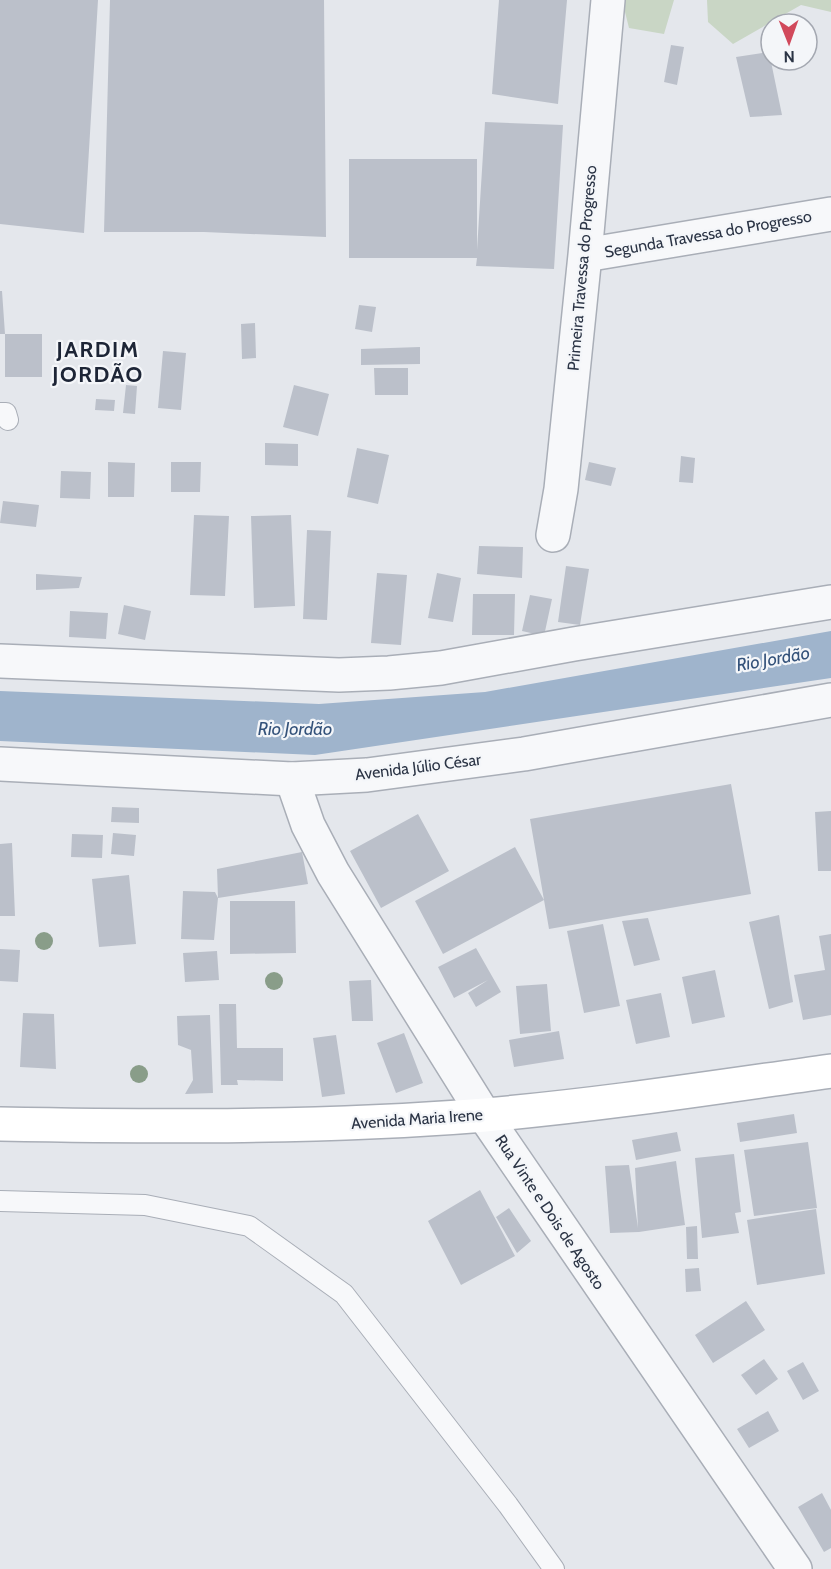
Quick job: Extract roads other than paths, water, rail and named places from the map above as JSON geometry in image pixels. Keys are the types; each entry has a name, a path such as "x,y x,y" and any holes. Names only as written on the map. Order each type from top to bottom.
{"main road":[{"name":"Avenida Maria Irene","path":"0,1124 137,1127 338,1124 484,1115 672,1094 831,1071"}],"street":[{"name":"Primeira Travessa do Progresso","path":"554,535 561,489 585,255 608,0"},
{"name":"Segunda Travessa do Progresso","path":"585,255 831,214"},
{"path":"0,661 317,674 388,673 441,668 831,602"},
{"name":"Avenida Júlio César","path":"0,764 292,779 367,775 524,754 831,700"},
{"name":"Rua Vinte e Dois de Agosto","path":"292,779 308,825 333,873 484,1115 795,1569"}],"lane":[{"path":"0,1201 145,1205 249,1226 344,1294 508,1505 554,1569"}],"water":[{"name":"Rio Jordão","path":"831,631 831,678 315,755 0,741 0,691 319,704 485,692"}],"district":[{"name":"JARDIM JORDÃO","path":"98,362"}]}
